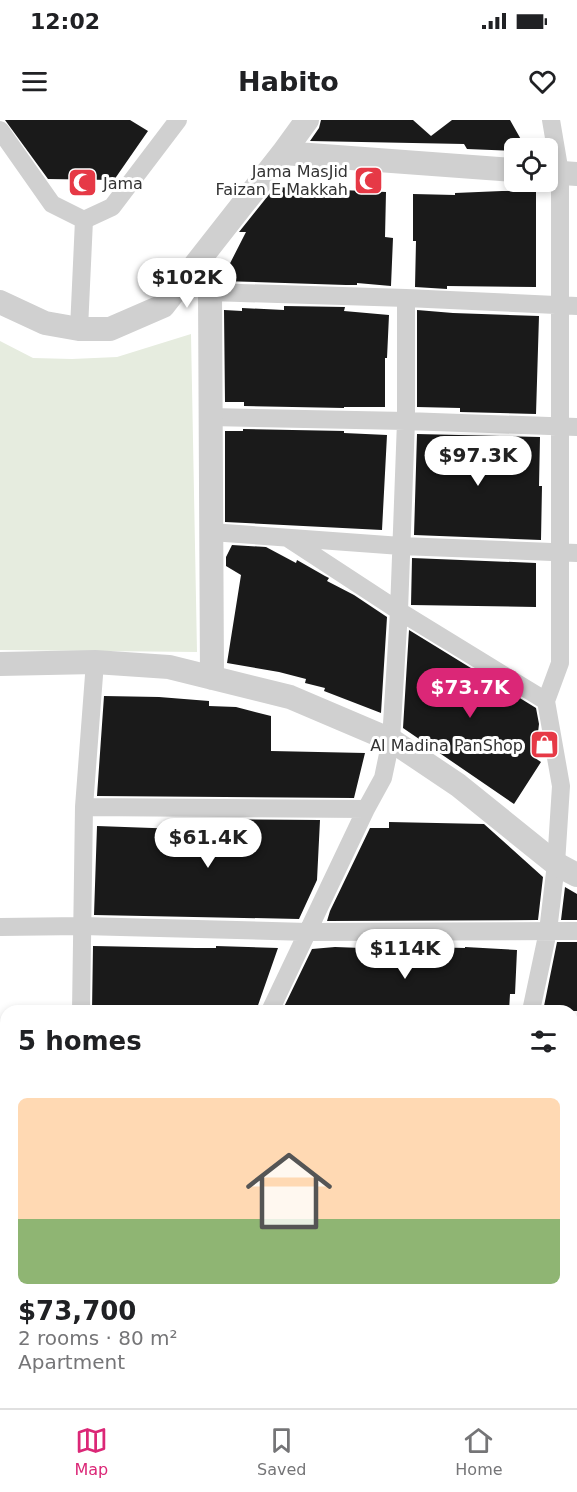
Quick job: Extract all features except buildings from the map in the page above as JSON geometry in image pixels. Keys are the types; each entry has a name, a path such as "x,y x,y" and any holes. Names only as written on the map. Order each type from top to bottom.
{"street":[{"path":"84,220 112,207 178,120"},
{"path":"0,302 45,323 79,328 110,329 163,306 307,120"},
{"path":"546,701 569,664 568,306 562,173 551,120"},
{"path":"0,130 52,204 84,220"},
{"path":"283,153 504,169"},
{"path":"79,328 84,220"},
{"path":"194,267 210,292 212,678"},
{"path":"210,292 568,306"},
{"path":"273,1005 383,778 391,740 399,611 406,421 406,298"},
{"path":"210,417 568,427"},
{"path":"211,532 401,546 568,553"},
{"path":"287,537 399,611 546,701 569,786 566,869 548,931 532,1005"},
{"path":"81,1005 84,807 95,662"},
{"path":"0,664 95,662 169,667 290,697 391,740 458,785 566,869"},
{"path":"84,807 366,809"},
{"path":"0,927 82,926 308,932 577,931"}],"shaded area":[{"path":"191,334 197,652 0,650 0,341 33,358 72,359 117,357"}],"place":[{"name":"Jama MasJid Faizan E Makkah","path":"369,180"},
{"name":"Jama","path":"82,183"},
{"name":"Al Madina PanShop","path":"544,745"}]}
